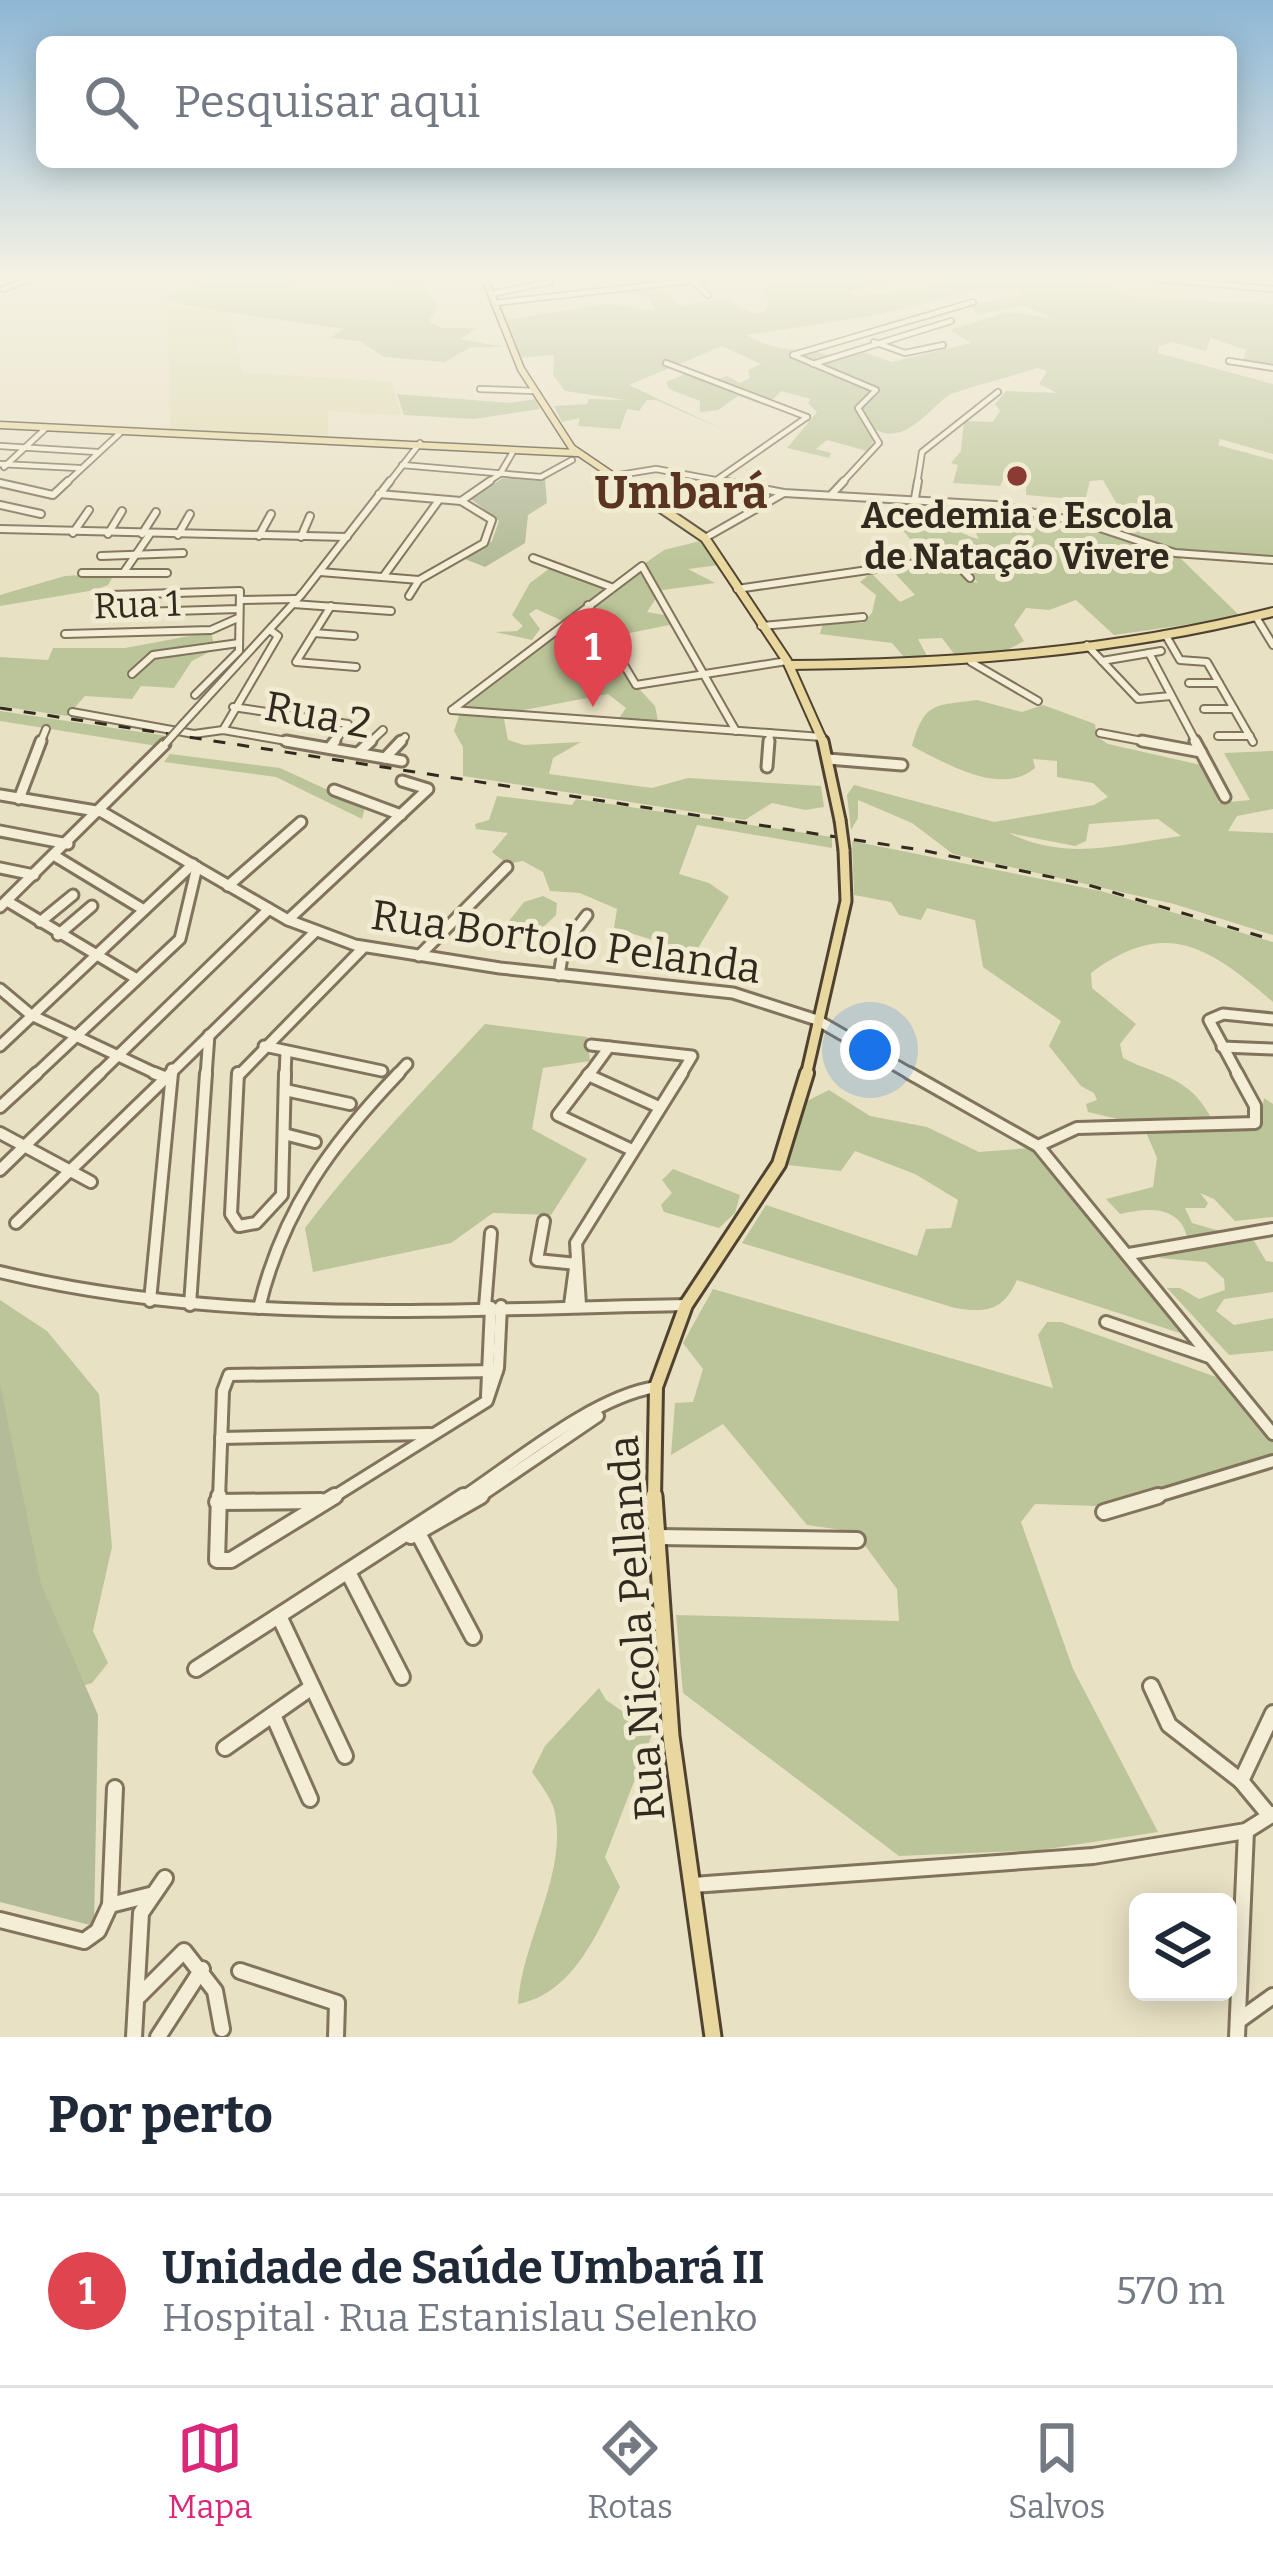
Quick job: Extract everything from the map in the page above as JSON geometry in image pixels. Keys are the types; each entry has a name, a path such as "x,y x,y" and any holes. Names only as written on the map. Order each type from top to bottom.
{"main road":[{"path":"526,374 574,457"},
{"path":"0,425 298,443 421,442 574,457"},
{"name":"Rua Nicola Pellanda","path":"574,457 613,476 705,538 788,663 822,737 844,850 846,901 814,1051 778,1165 686,1305 656,1388 651,1460 671,1736 712,2037"},
{"path":"788,663 971,662 1165,634 1273,612"}],"street":[{"path":"695,374 807,417 716,481"},
{"path":"832,494 879,443 858,408 876,390 836,374"},
{"path":"480,389 535,391"},
{"path":"915,498 923,451 998,392"},
{"path":"2,466 46,428"},
{"path":"0,483 52,495 120,433"},
{"path":"137,979 3,904 102,812 270,630 421,442"},
{"path":"0,446 97,452"},
{"path":"461,501 500,474 514,449"},
{"path":"402,465 541,477 574,457"},
{"path":"2,466 79,468"},
{"path":"613,476 645,469 784,493 915,498 1042,513 1187,555 1273,560"},
{"path":"705,538 784,493"},
{"path":"379,494 461,501 491,520 484,543 419,580 409,596"},
{"path":"383,577 439,500"},
{"path":"0,506 41,514 23,531"},
{"path":"73,533 89,510"},
{"path":"108,534 122,511"},
{"path":"124,572 137,556 156,512"},
{"path":"178,535 190,514"},
{"path":"259,536 271,514"},
{"path":"301,537 310,516"},
{"path":"0,529 347,537"},
{"path":"101,556 180,557 183,553"},
{"path":"533,558 611,586"},
{"path":"737,589 951,558 970,578"},
{"path":"736,730 643,566 452,710 822,737"},
{"path":"320,572 419,580"},
{"path":"82,573 167,573"},
{"path":"239,605 216,590 111,596 106,613 295,602 392,611"},
{"path":"211,630 216,590"},
{"path":"211,630 239,605"},
{"path":"195,695 239,651 239,605"},
{"path":"588,605 636,685 788,663"},
{"path":"331,607 296,662 356,667"},
{"path":"761,626 863,617"},
{"path":"1256,617 1273,645"},
{"name":"Rua 1","path":"65,634 211,630"},
{"path":"223,730 278,636 270,630"},
{"path":"314,633 354,636"},
{"path":"1165,634 1180,660 1207,662 1251,739 1218,736"},
{"path":"132,674 153,655 239,643"},
{"path":"1088,645 1138,699 1171,696"},
{"path":"1100,661 1161,651"},
{"path":"1149,653 1225,797"},
{"path":"971,662 1039,701"},
{"path":"1189,683 1219,683"},
{"path":"233,707 348,724 331,746"},
{"path":"1204,709 1234,709"},
{"name":"Rua 2","path":"72,712 194,734 223,730 331,746 401,761"},
{"path":"1145,728 1150,742"},
{"path":"19,799 46,729"},
{"path":"359,752 382,730"},
{"path":"767,767 770,733"},
{"path":"1100,733 1202,752"},
{"path":"385,758 405,737"},
{"path":"828,759 902,765"},
{"path":"288,920 428,789 402,782"},
{"path":"334,790 401,815"},
{"name":"Rua Bortolo Pelanda","path":"1,797 102,812 288,920 360,946 559,975 733,993 817,1020 1038,1146 1270,1427"},
{"path":"228,886 301,822"},
{"path":"0,831 68,844"},
{"path":"56,856 144,910"},
{"path":"0,1046 195,866"},
{"path":"0,1107 180,939 195,866"},
{"path":"419,956 507,867"},
{"path":"0,868 34,875"},
{"path":"40,922 74,895"},
{"path":"58,935 92,906"},
{"path":"0,1170 269,910"},
{"path":"559,975 565,945 587,915"},
{"path":"16,1223 315,932"},
{"path":"286,1052 281,1198 256,1223 236,1225 231,1214 238,1073 360,946"},
{"path":"0,989 32,1016 168,1073"},
{"path":"1038,1146 1077,1128 1255,1123 1255,1106 1209,1023 1215,1015 1273,1019"},
{"path":"190,1305 209,1034"},
{"path":"575,1305 576,1243 692,1056 591,1045"},
{"path":"264,1046 382,1070"},
{"path":"610,1047 559,1115 632,1150"},
{"path":"1222,1047 1273,1049"},
{"path":"260,1308 284,1216 341,1132 407,1064"},
{"path":"150,1301 168,1073"},
{"path":"588,1075 659,1107"},
{"path":"285,1090 350,1104"},
{"path":"0,1133 91,1182"},
{"path":"284,1134 315,1142"},
{"path":"544,1222 537,1260 576,1263"},
{"path":"1129,1253 1273,1228"},
{"path":"491,1233 492,1371 487,1401 224,1563 215,1554 224,1382 233,1373 492,1371"},
{"path":"0,1272 190,1305 686,1305"},
{"path":"1106,1322 1213,1358"},
{"path":"196,1669 494,1483 604,1408 632,1391 656,1388"},
{"path":"221,1438 435,1433"},
{"path":"1104,1511 1273,1461"},
{"path":"218,1502 327,1501"},
{"path":"417,1531 473,1636"},
{"path":"657,1537 857,1540"},
{"path":"348,1572 402,1677"},
{"path":"279,1616 345,1756"},
{"path":"694,1886 1093,1856 1246,1831 1271,1815 1241,1781 1169,1725 1151,1686"},
{"path":"225,1748 312,1687"},
{"path":"1241,1781 1273,1713"},
{"path":"273,1714 310,1799"},
{"path":"2,1925 84,1941 98,1931 110,1906 116,1788"},
{"path":"1237,2029 1246,1831"},
{"path":"134,2037 138,1939 150,1894 165,1878"},
{"path":"110,1906 150,1894"},
{"path":"139,1996 184,1951 215,1991 222,2029"},
{"path":"158,2037 202,1969"},
{"path":"240,1971 337,2003 336,2037"},
{"path":"1237,2029 1273,1996"}],"shaded area":[{"path":"169,374 273,374 392,382 401,415 328,411 328,440 170,433"}],"green space":[{"path":"655,374 629,385 724,430 656,400 647,400 639,411 627,409 620,429 578,426 580,418 562,422 554,406 587,404 589,399 626,400 565,391 553,375"},
{"path":"685,374 714,380 727,376 740,383 749,374 1017,374 954,393 906,430 881,432 866,424 875,439 867,451 827,440 816,449 831,453 829,458 787,448 817,412 808,403 811,399 781,391 766,406 738,396 718,410 700,412 700,401 669,389 666,382"},
{"path":"1045,374 1236,374 1273,384 1273,454 1220,439 1218,445 1273,460 1273,557 1177,555 1241,617 1114,635 1076,600 1049,610 1026,608 1014,625 1024,641 1002,653 958,659 942,638 918,639 927,656 909,663 892,643 820,634 823,623 862,623 872,613 876,595 860,582 871,573 900,602 915,595 890,568 946,559 966,580 978,583 960,560 987,553 925,556 898,525 908,519 928,518 979,539 961,503 1087,525 1125,538 1125,518 1103,480 1090,481 1085,500 1026,495 1027,466 1010,464 1000,486 953,483 958,465 951,463 961,451 964,421 993,422 1000,411 995,404 1006,391 1057,393 1039,384"},
{"path":"397,394 510,403 535,399 540,409 474,419 404,415"},
{"path":"503,478 545,479 547,503 528,515 525,543 485,567 465,559 492,541 499,521 471,499"},
{"path":"704,540 719,565 688,569 715,583 655,591 657,597 647,612 670,616 674,624 605,638 612,651 581,664 588,671 620,668 655,706 658,721 619,718 626,708 608,694 503,714 508,740 524,745 581,742 553,758 549,774 652,788 688,778 821,786 824,807 805,810 772,803 745,820 463,776 463,747 454,731 461,710 565,622 536,609 529,614 540,629 532,640 495,632 517,631 523,626 512,615 530,583 554,565 611,587 664,550"},
{"path":"115,573 108,585 95,590 0,606 0,595 65,576"},
{"path":"211,632 215,649 192,661 174,688 141,686 132,699 85,696 67,716 0,706 0,657 48,660 53,648 125,648"},
{"path":"977,700 1022,712 1043,705 1095,724 1097,737 1108,744 1201,765 1219,803 1250,800 1224,753 1273,751 1273,809 1237,816 1228,831 1273,833 1273,935 1174,904 953,854 912,823 858,800 858,818 851,830 847,795 854,785 994,822 1094,805 1108,797 1093,783 1057,777 1057,761 1033,759 1035,768 1021,776 990,778 956,768 912,746 933,708","holes":["1158,819 1181,836 1073,849 1009,833 1075,846 1086,841 1089,824"]},
{"path":"0,711 167,736 157,746 0,721"},
{"path":"170,754 280,768 365,807 362,819 276,777 164,762"},
{"path":"497,796 572,805 576,799 832,837 832,848 697,825 679,874 709,883 729,897 695,953 614,928 617,909 580,893 550,891 543,872 523,861 507,864 492,852 508,833 476,829 475,824 489,820"},
{"path":"852,841 1101,891 1273,942 1273,1002 1228,966 1186,946 1142,946 1091,973 1092,988 1136,1024 1120,1044 1123,1058 1184,1086 1219,1126 1228,1129 1259,1128 1264,1098 1273,1104 1273,1217 1235,1221 1214,1199 1200,1193 1208,1203 1205,1208 1185,1208 1192,1223 1254,1241 1266,1261 1273,1262 1273,1292 1224,1299 1216,1311 1234,1325 1273,1318 1273,1351 1229,1355 1167,1288 1180,1288 1199,1299 1225,1290 1224,1279 1206,1262 1159,1258 1188,1243 1180,1221 1153,1210 1120,1214 1106,1199 1153,1187 1157,1158 1143,1125 1088,1112 1086,1104 1097,1100 1094,1093 1081,1086 1049,1046 1061,1021 983,967 975,920 927,908 921,920 899,915 891,902 854,895"},
{"path":"543,896 557,903 556,915 535,932 508,936 505,926 524,902"},
{"path":"485,1024 587,1037 590,1061 543,1068 532,1129 587,1159 551,1215 493,1213 451,1243 313,1272 305,1228"},
{"path":"829,1090 870,1116 927,1127 979,1152 1030,1148 1050,1162 1189,1336 1017,1280 1006,1298 992,1308 955,1308 742,1243 766,1205 917,1256 926,1229 951,1228 958,1200 915,1174 855,1151 841,1171 788,1165 805,1102"},
{"path":"673,1169 740,1195 735,1213 719,1228 664,1212 661,1205 672,1193 662,1180"},
{"path":"713,1289 1053,1388 1038,1335 1047,1322 1061,1322 1222,1379 1273,1439 1273,1457 1096,1506 1035,1504 1021,1522 1073,1669 1158,1832 1041,1850 899,1856 683,1693 676,1615 899,1621 897,1589 855,1532 807,1525 723,1424 671,1455 675,1403 693,1402 703,1369 683,1343"},
{"path":"0,1300 47,1331 99,1394 112,1547 93,1631 108,1663 92,1683 62,1692 0,1406"},
{"path":"0,1383 41,1584 98,1715 94,1926 0,1902"},
{"path":"599,1688 606,1700 653,1732 605,1857 620,1887 593,1941 569,1974 537,1998 518,2004 527,1956 550,1884 557,1837 553,1807 532,1772 545,1746"}],"railway":[{"path":"0,708 921,850 1085,884 1273,940"}],"place":[{"name":"Acedemia e Escola de Natação Vivere","path":"1017,476"},
{"name":"Unidade de Saúde Umbará II","path":"593,707"}],"district":[{"name":"Umbará","path":"681,493"}]}
